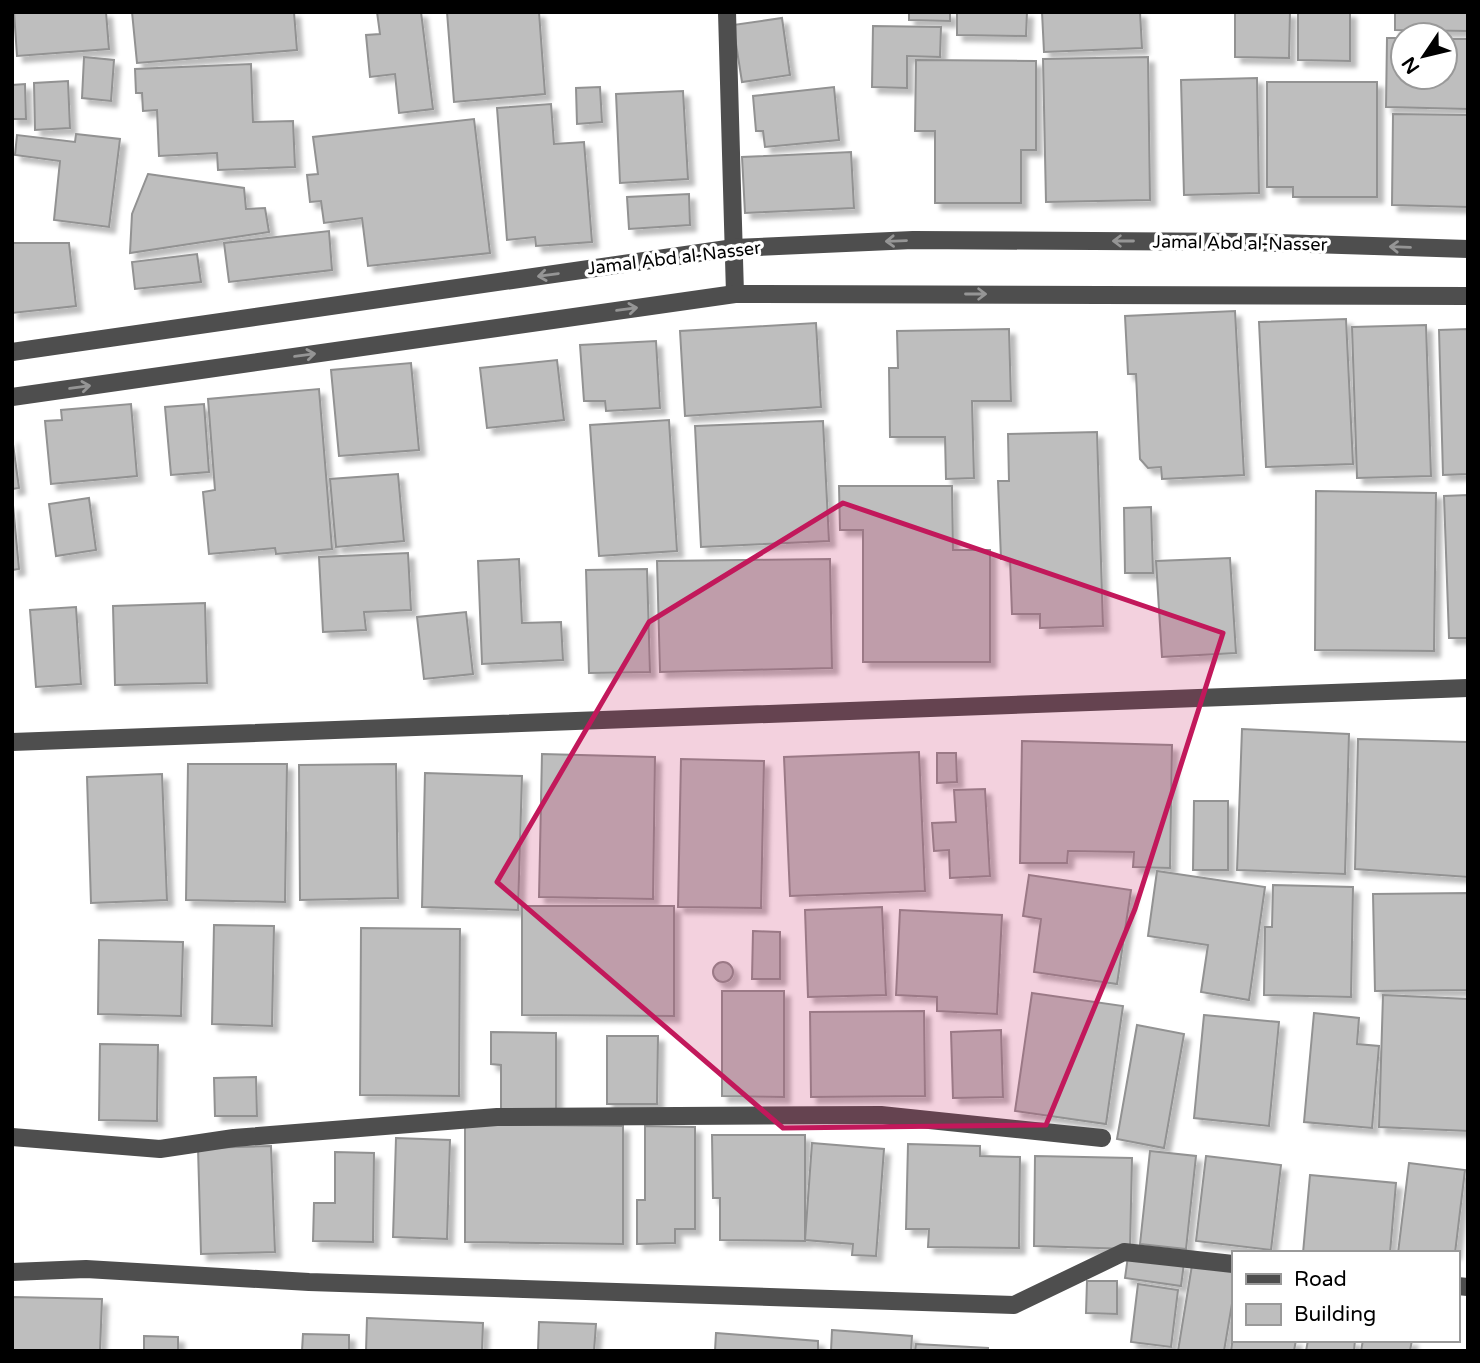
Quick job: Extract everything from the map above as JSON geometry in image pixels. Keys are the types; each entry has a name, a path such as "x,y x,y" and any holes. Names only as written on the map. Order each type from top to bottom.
{"street":[{"path":"727,12 735,293"},
{"name":"Jamal Abd al-Nasser","path":"12,352 734,248 913,240 1249,242 1468,249"},
{"path":"12,397 735,293 1468,296"},
{"path":"12,742 1468,688"},
{"path":"12,1138 160,1149 234,1138 497,1117 881,1115 1102,1138"},
{"path":"12,1272 86,1269 309,1282 1014,1305 1124,1252 1232,1264"}],"highlighted area":[{"path":"843,503 1223,633 1135,909 1046,1125 783,1128 497,882 649,622"}],"building":[{"path":"14,12 106,12 109,49 17,56"},
{"path":"132,12 294,12 297,50 137,63"},
{"path":"377,12 421,12 433,109 399,113 395,74 370,77 366,35 380,34"},
{"path":"447,12 539,12 545,94 454,102"},
{"path":"909,12 950,12 950,21 909,20"},
{"path":"957,12 1027,12 1026,36 957,35"},
{"path":"1042,12 1140,12 1142,48 1044,52"},
{"path":"1235,12 1290,12 1289,58 1235,57"},
{"path":"1298,12 1350,12 1350,61 1298,60"},
{"path":"1395,12 1468,12 1468,31 1459,31 1459,21 1395,21"},
{"path":"782,18 790,75 742,82 733,25"},
{"path":"873,26 941,27 940,57 907,56 907,88 872,87"},
{"path":"1387,38 1389,91 1459,91 1459,39 1468,39 1468,109 1386,107"},
{"path":"84,57 114,60 111,101 82,98"},
{"path":"1148,57 1150,200 1046,202 1043,59"},
{"path":"916,60 1036,61 1036,150 1021,150 1021,203 935,203 935,131 915,131"},
{"path":"251,64 253,122 293,121 295,167 218,170 217,153 159,156 157,110 143,111 142,93 136,93 135,69"},
{"path":"1257,78 1259,193 1184,195 1181,80"},
{"path":"68,81 70,128 35,130 34,83"},
{"path":"1267,82 1377,82 1377,197 1293,197 1293,187 1267,187"},
{"path":"25,84 26,119 12,119 12,85"},
{"path":"600,87 602,122 577,124 576,88"},
{"path":"834,87 839,140 765,147 763,131 756,131 753,96"},
{"path":"683,91 688,179 620,183 616,94"},
{"path":"551,104 554,144 584,142 592,242 536,246 535,237 507,240 497,108"},
{"path":"1393,114 1468,115 1468,207 1392,205"},
{"path":"474,119 490,253 368,266 362,218 324,223 321,201 310,202 307,175 318,174 313,137"},
{"path":"76,134 120,139 109,227 54,220 60,161 15,155 17,135 75,142"},
{"path":"851,152 854,208 745,213 742,157"},
{"path":"148,174 244,188 246,209 265,208 269,232 130,253 132,214"},
{"path":"689,194 690,225 629,229 627,197"},
{"path":"329,231 332,270 229,282 224,243"},
{"path":"12,243 69,243 76,306 12,313"},
{"path":"197,254 201,282 135,289 132,262"},
{"path":"1235,311 1244,475 1162,479 1161,467 1148,468 1140,459 1136,374 1128,374 1125,316"},
{"path":"1346,319 1353,464 1266,467 1259,322"},
{"path":"816,323 821,407 685,416 680,331"},
{"path":"1426,325 1431,476 1357,478 1352,327"},
{"path":"1009,329 1011,401 972,401 974,478 946,479 945,437 890,437 889,368 898,368 897,331"},
{"path":"1468,329 1468,474 1443,475 1439,330"},
{"path":"656,341 660,408 606,411 605,401 584,401 580,345"},
{"path":"557,360 564,420 487,428 480,368"},
{"path":"411,363 419,450 339,456 331,370"},
{"path":"319,389 332,549 276,554 275,548 209,554 203,492 215,490 208,399"},
{"path":"131,404 137,476 51,484 45,421 62,420 61,410"},
{"path":"204,404 209,472 171,475 165,407"},
{"path":"669,420 677,551 599,556 590,425"},
{"path":"823,421 829,541 701,547 695,426"},
{"path":"1097,432 1103,626 1040,628 1040,614 1012,614 1010,559 1001,559 998,481 1009,481 1008,434"},
{"path":"12,437 19,488 12,489"},
{"path":"398,474 404,541 336,547 330,479"},
{"path":"839,486 952,486 953,550 990,550 990,662 863,662 863,530 840,530"},
{"path":"1316,491 1436,493 1434,651 1315,650"},
{"path":"1468,495 1468,638 1449,638 1444,496"},
{"path":"89,498 96,550 56,556 49,504"},
{"path":"12,505 19,569 12,570"},
{"path":"1151,507 1153,573 1125,573 1124,508"},
{"path":"408,553 411,610 364,612 366,630 323,632 319,557"},
{"path":"1230,558 1236,653 1162,657 1156,561"},
{"path":"519,559 522,623 561,622 563,660 482,664 478,561"},
{"path":"830,559 832,668 660,672 657,561"},
{"path":"647,569 650,672 589,673 586,570"},
{"path":"205,603 207,683 115,685 113,606"},
{"path":"76,607 81,684 36,687 30,610"},
{"path":"466,612 473,674 424,679 417,617"},
{"path":"1242,729 1349,734 1345,874 1237,870"},
{"path":"1358,739 1468,742 1468,877 1355,869"},
{"path":"1022,741 1172,745 1170,868 1133,867 1134,852 1068,851 1067,863 1020,863"},
{"path":"919,752 925,891 790,896 784,757"},
{"path":"937,753 956,753 957,782 937,783"},
{"path":"542,754 655,757 653,899 539,897"},
{"path":"681,759 764,761 761,908 678,907"},
{"path":"188,764 287,764 285,902 186,900"},
{"path":"396,764 398,898 300,900 299,765"},
{"path":"425,773 522,776 518,910 422,907"},
{"path":"162,774 167,900 91,903 87,777"},
{"path":"985,789 990,876 950,878 949,850 934,851 932,823 956,822 954,790"},
{"path":"1194,801 1228,801 1228,870 1193,870"},
{"path":"1157,871 1265,887 1249,1000 1201,992 1208,945 1148,936"},
{"path":"1029,875 1131,890 1117,984 1034,972 1041,919 1023,916"},
{"path":"1273,885 1353,887 1351,997 1264,995 1265,927 1272,927"},
{"path":"1468,893 1468,990 1375,991 1373,894"},
{"path":"522,906 674,906 674,1016 522,1015"},
{"path":"882,907 886,995 808,997 805,910"},
{"path":"900,910 1002,915 997,1014 937,1011 937,997 896,995"},
{"path":"214,925 274,926 272,1026 212,1024"},
{"path":"361,928 460,929 459,1096 360,1095"},
{"path":"753,931 780,932 780,979 752,979"},
{"path":"99,940 183,942 181,1016 98,1014"},
{"path":"723,962 730,965 733,972 730,979 723,982 716,979 713,972 716,965"},
{"path":"722,991 784,991 784,1097 722,1096"},
{"path":"1032,993 1123,1006 1106,1124 1015,1111"},
{"path":"1383,995 1468,999 1468,1131 1379,1127"},
{"path":"924,1011 925,1096 811,1097 810,1012"},
{"path":"1314,1013 1359,1018 1357,1044 1379,1046 1372,1128 1304,1122"},
{"path":"1204,1015 1279,1022 1269,1126 1194,1118"},
{"path":"1137,1025 1184,1034 1164,1148 1117,1139"},
{"path":"1001,1030 1003,1097 953,1098 951,1032"},
{"path":"491,1032 556,1033 556,1112 501,1112 501,1065 491,1064"},
{"path":"607,1036 658,1036 657,1104 607,1104"},
{"path":"100,1044 158,1045 157,1121 99,1120"},
{"path":"256,1077 257,1116 215,1116 214,1078"},
{"path":"465,1124 623,1126 623,1244 465,1242"},
{"path":"645,1126 695,1127 695,1229 675,1229 675,1243 637,1244 637,1200 645,1200"},
{"path":"712,1135 805,1135 805,1241 720,1240 720,1198 713,1198"},
{"path":"396,1138 450,1140 447,1239 393,1237"},
{"path":"812,1143 884,1149 876,1256 852,1255 853,1244 805,1240"},
{"path":"908,1144 980,1146 980,1156 1020,1157 1019,1248 928,1247 929,1229 906,1229"},
{"path":"271,1146 275,1252 201,1254 198,1148"},
{"path":"1150,1151 1196,1156 1186,1249 1140,1244"},
{"path":"335,1152 374,1153 373,1242 313,1241 314,1203 335,1203"},
{"path":"1035,1156 1132,1158 1130,1249 1034,1246"},
{"path":"1206,1156 1281,1165 1271,1250 1196,1241"},
{"path":"1409,1163 1465,1170 1455,1251 1398,1251"},
{"path":"1310,1175 1396,1183 1390,1251 1303,1251"},
{"path":"1128,1256 1184,1263 1181,1286 1125,1278"},
{"path":"1192,1265 1232,1271 1232,1304 1224,1351 1178,1351"},
{"path":"1087,1281 1117,1281 1117,1314 1086,1313"},
{"path":"1138,1284 1178,1290 1171,1347 1131,1342"},
{"path":"12,1297 102,1299 100,1351 12,1351"},
{"path":"367,1318 483,1323 482,1351 366,1351"},
{"path":"539,1322 596,1324 594,1351 538,1351"},
{"path":"832,1330 912,1336 911,1351 831,1351"},
{"path":"716,1333 818,1341 818,1351 715,1351"},
{"path":"303,1334 349,1335 349,1351 302,1351"},
{"path":"144,1336 178,1337 178,1351 144,1351"},
{"path":"1232,1342 1296,1342 1294,1351 1231,1351"},
{"path":"1308,1342 1355,1342 1354,1351 1306,1351"},
{"path":"1363,1342 1412,1342 1410,1351 1361,1351"},
{"path":"916,1344 988,1348 988,1351 915,1351"}]}
